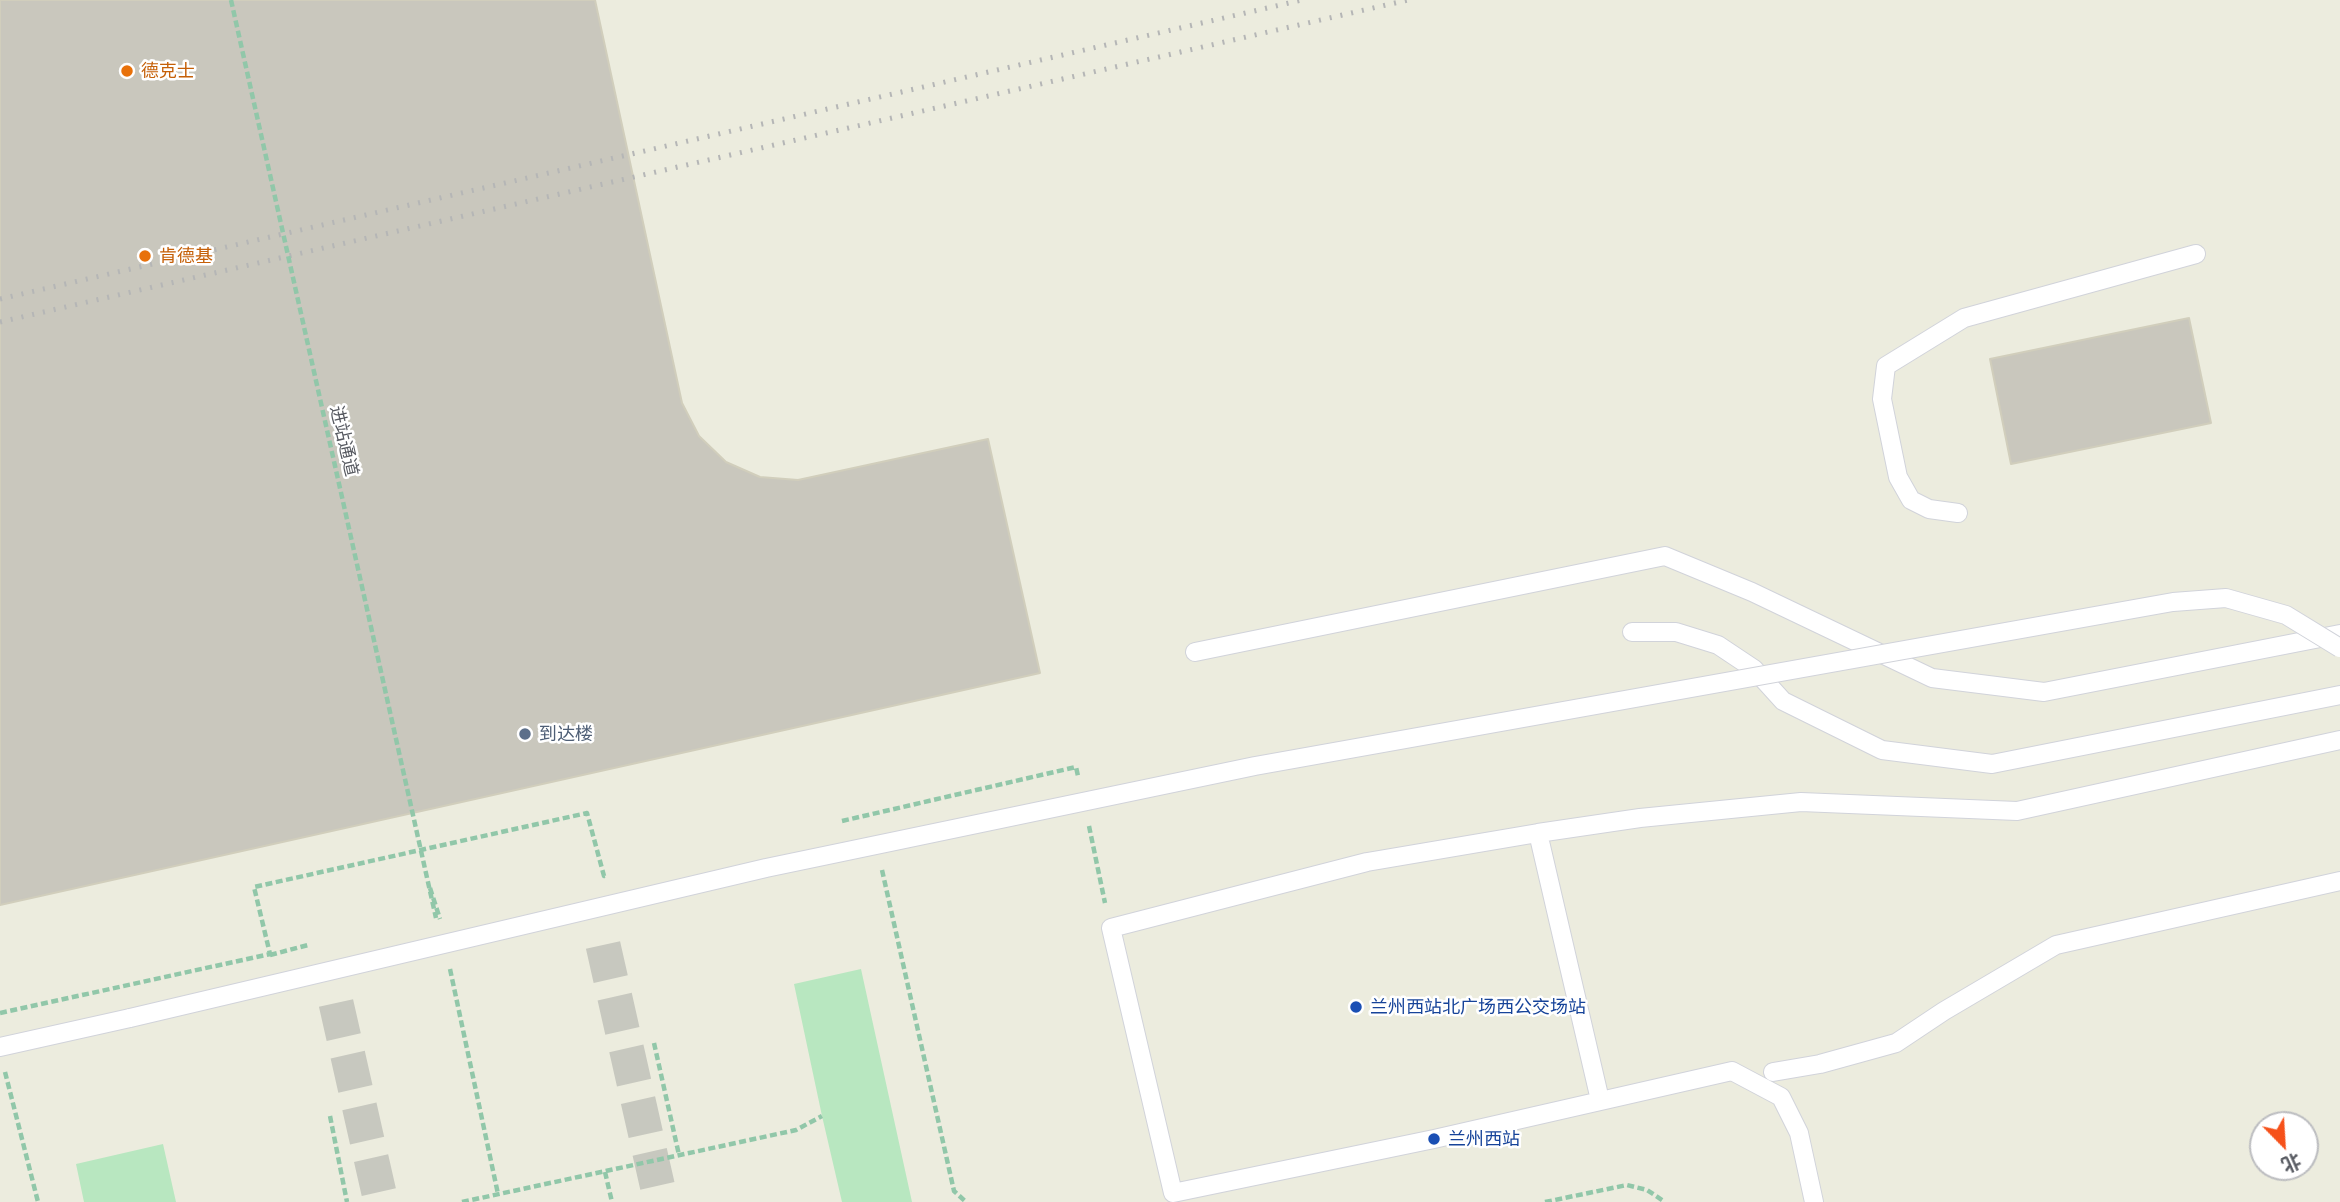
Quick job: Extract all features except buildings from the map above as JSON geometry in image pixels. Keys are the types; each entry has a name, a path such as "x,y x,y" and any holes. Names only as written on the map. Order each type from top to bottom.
{"lane":[{"path":"1958,513 1929,509 1911,500 1898,477 1881,399 1886,366 1964,318 2196,254"},
{"path":"1195,652 1665,555 1763,597 1932,678 2044,692 2340,634"},
{"path":"0,1047 766,868 1241,768 2172,602 2225,598 2286,615 2340,648"},
{"path":"1632,632 1676,632 1718,645 1754,669 1783,702 1882,750 1992,764 2340,695"},
{"path":"1814,1202 1799,1133 1781,1097 1732,1070 1434,1139 1173,1193 1111,928 1367,862 1538,833 1640,818 1801,802 2017,811 2340,740"},
{"path":"1538,833 1600,1100"},
{"path":"1773,1072 1821,1064 1896,1044 1944,1011 2056,944 2340,881"}],"path":[{"name":"进站通道","path":"231,0 430,888 441,927"},
{"path":"0,1013 270,954 254,887 587,813"},
{"path":"868,815 871,828"},
{"path":"881,866 954,1191 966,1202"},
{"path":"449,965 498,1194"},
{"path":"654,1043 679,1155"},
{"path":"3,1066 38,1202"},
{"path":"330,1116 347,1202"},
{"path":"462,1202 796,1130 822,1116"},
{"path":"605,1172 612,1202"},
{"path":"1545,1202 1627,1185 1647,1190 1665,1202"}],"green space":[{"path":"861,969 912,1202 842,1202 822,1116 794,984"},
{"path":"163,1144 176,1202 84,1202 76,1164"}],"tunnel":[{"path":"603,945 661,1202"},
{"path":"336,1003 381,1202"}],"railway":[{"path":"0,299 1302,0"},
{"path":"0,322 1408,0"}],"place":[{"name":"德克士","path":"127,71"},
{"name":"肯德基","path":"145,256"},
{"name":"到达楼","path":"525,734"},
{"name":"兰州西站北广场西公交场站","path":"1356,1007"},
{"name":"兰州西站","path":"1434,1139"}]}
